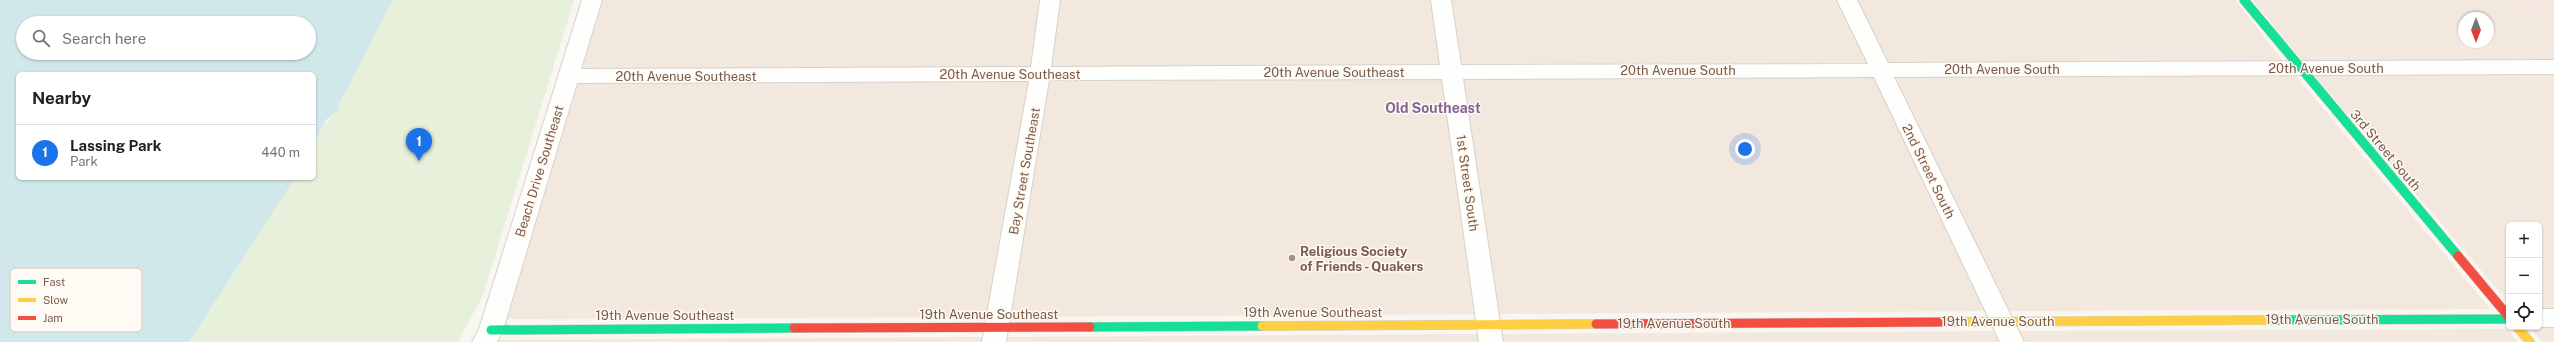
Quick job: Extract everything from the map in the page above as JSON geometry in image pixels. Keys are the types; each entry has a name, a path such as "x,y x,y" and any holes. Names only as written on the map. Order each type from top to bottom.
{"street":[{"name":"Beach Drive Southeast","path":"487,336 570,76 592,0"},
{"name":"Bay Street Southeast","path":"996,334 1040,74 1050,0"},
{"name":"1st Street South","path":"1440,0 1489,333"},
{"name":"2nd Street South","path":"1847,0 2012,342"},
{"name":"3rd Street South","path":"2244,0 2299,69 2506,314"},
{"name":"20th Avenue South","path":"1451,71 2554,67"},
{"name":"20th Avenue Southeast","path":"570,76 1451,71"},
{"name":"19th Avenue South","path":"1489,333 2001,321 2506,318"},
{"path":"2542,318 2554,318"},
{"path":"2520,330 2530,342"},
{"name":"19th Avenue Southeast","path":"487,336 1489,333"}],"shaded area":[{"path":"602,0 1040,0 1031,67 582,69"},
{"path":"1059,0 1431,0 1440,64 1051,67"},
{"path":"1450,0 1838,0 1867,63 1459,64"},
{"path":"1856,0 2235,0 2284,62 1886,63"},
{"path":"2253,0 2517,0 2554,32 2554,60 2303,62"},
{"path":"2517,0 2554,0 2554,32"},
{"path":"2554,74 2554,308 2542,308 2542,222 2506,222 2506,299 2315,76"},
{"path":"2296,76 2490,309 2008,311 1893,77"},
{"path":"1874,77 1985,311 1498,314 1462,78"},
{"path":"1442,78 1475,314 1011,317 1049,81"},
{"path":"1029,81 988,317 506,319 577,83"},
{"path":"2554,328 2554,342 2542,342 2532,330"},
{"path":"2506,329 2518,342 2024,342 2018,331"},
{"path":"1995,331 2000,342 1502,342 1501,334"},
{"path":"1477,334 1479,342 1006,342 1007,337"},
{"path":"984,337 983,342 496,342 497,340"}],"green space":[{"path":"393,0 574,0 483,295 458,342 189,342 294,180 316,180 317,140 324,125 330,117 339,110 338,106"}],"water":[{"path":"0,0 393,0 338,106 339,110 326,120 316,140 316,72 16,72 16,180 294,180 189,342 0,342"}],"traffic: fast":[{"path":"2244,0 2458,256"},
{"path":"2269,320 2506,319"},
{"path":"1090,327 1262,326"},
{"path":"491,330 794,328"}],"traffic: slow":[{"path":"1946,322 2269,320"},
{"path":"1262,326 1596,324"},
{"path":"2520,330 2530,342"}],"traffic: jam":[{"path":"2458,256 2506,313"},
{"path":"1596,324 1946,322"},
{"path":"794,328 1090,327"}],"place":[{"name":"Lassing Park","path":"419,161"},
{"name":"Religious Society of Friends - Quakers","path":"1292,258"}],"district":[{"name":"Old Southeast","path":"1433,108"}]}
